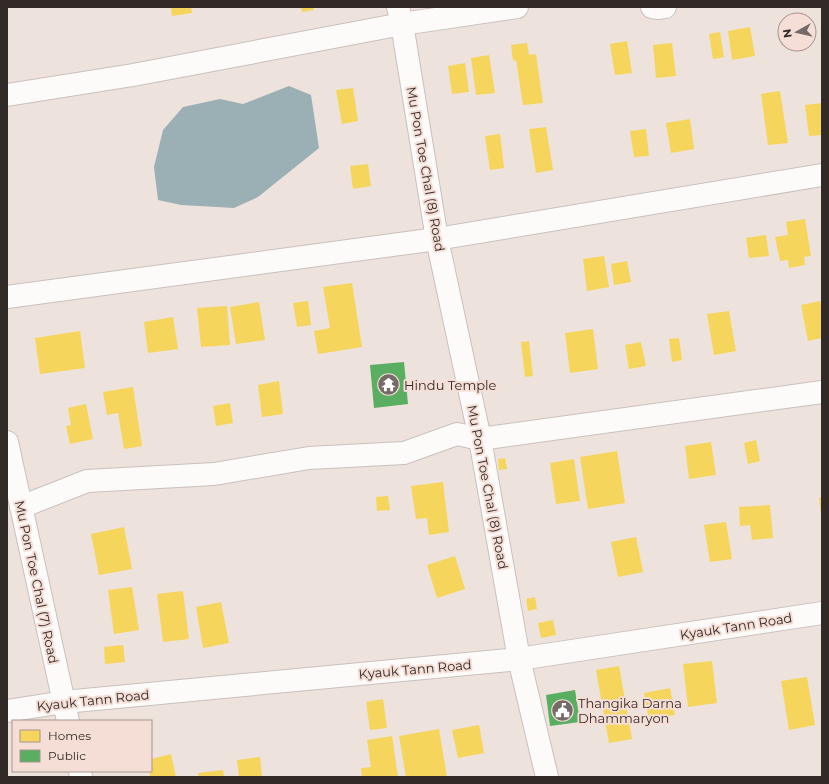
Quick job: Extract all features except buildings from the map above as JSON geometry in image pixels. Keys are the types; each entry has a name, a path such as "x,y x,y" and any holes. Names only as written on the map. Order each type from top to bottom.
{"street":[{"path":"7,95 133,75 400,15 518,7"},
{"path":"652,7 665,7"},
{"name":"Mu Pon Toe Chal (8) Road","path":"400,15 437,239 480,439 519,659 547,777"},
{"path":"7,297 437,239 822,175"},
{"path":"21,507 87,481 214,474 309,458 404,454 457,434 480,439 822,392"},
{"name":"Mu Pon Toe Chal (7) Road","path":"7,442 66,712"},
{"name":"Kyauk Tann Road","path":"7,711 66,712 519,659 822,613"}],"shaded area":[{"path":"289,86 311,95 319,148 258,197 234,208 181,205 158,200 154,167 163,130 183,107 220,99 243,104"}],"place":[{"name":"Hindu Temple","path":"389,385"},
{"name":"Thangika Darna Dhammaryon","path":"562,710"}]}
